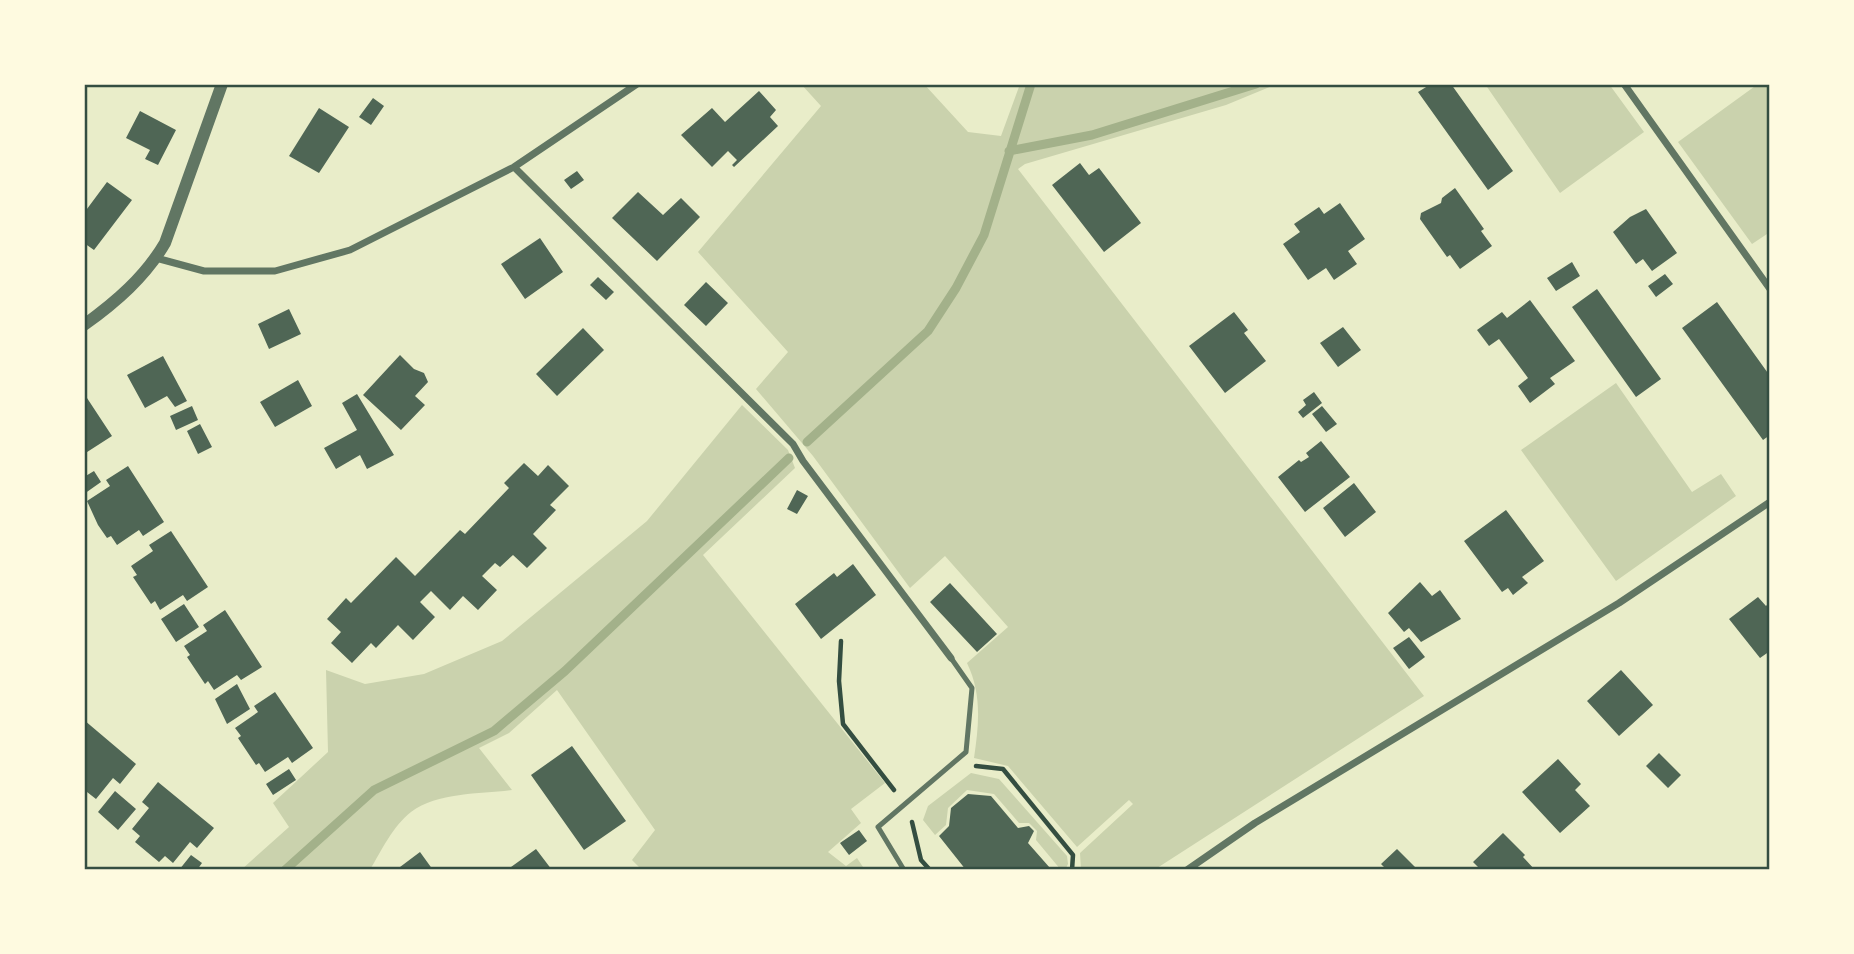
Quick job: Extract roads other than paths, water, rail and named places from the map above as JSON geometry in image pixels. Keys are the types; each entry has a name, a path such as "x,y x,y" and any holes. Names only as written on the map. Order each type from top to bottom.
{"street":[{"path":"84,325 117,301 156,258 165,243 222,84"},
{"path":"156,258 204,271 282,269 350,250 514,167 636,84"},
{"path":"1624,84 1770,289"},
{"path":"514,167 793,444 951,657"},
{"path":"1187,870 1255,823 1619,603 1770,502"}],"lane":[{"path":"904,870 878,827 966,751 972,688 951,657"}],"waterway":[{"path":"807,442 928,331 956,288 984,235 1031,84"},
{"path":"1009,151 1092,135 1256,84"},
{"path":"285,870 374,790 494,731 565,671 789,458"}]}
